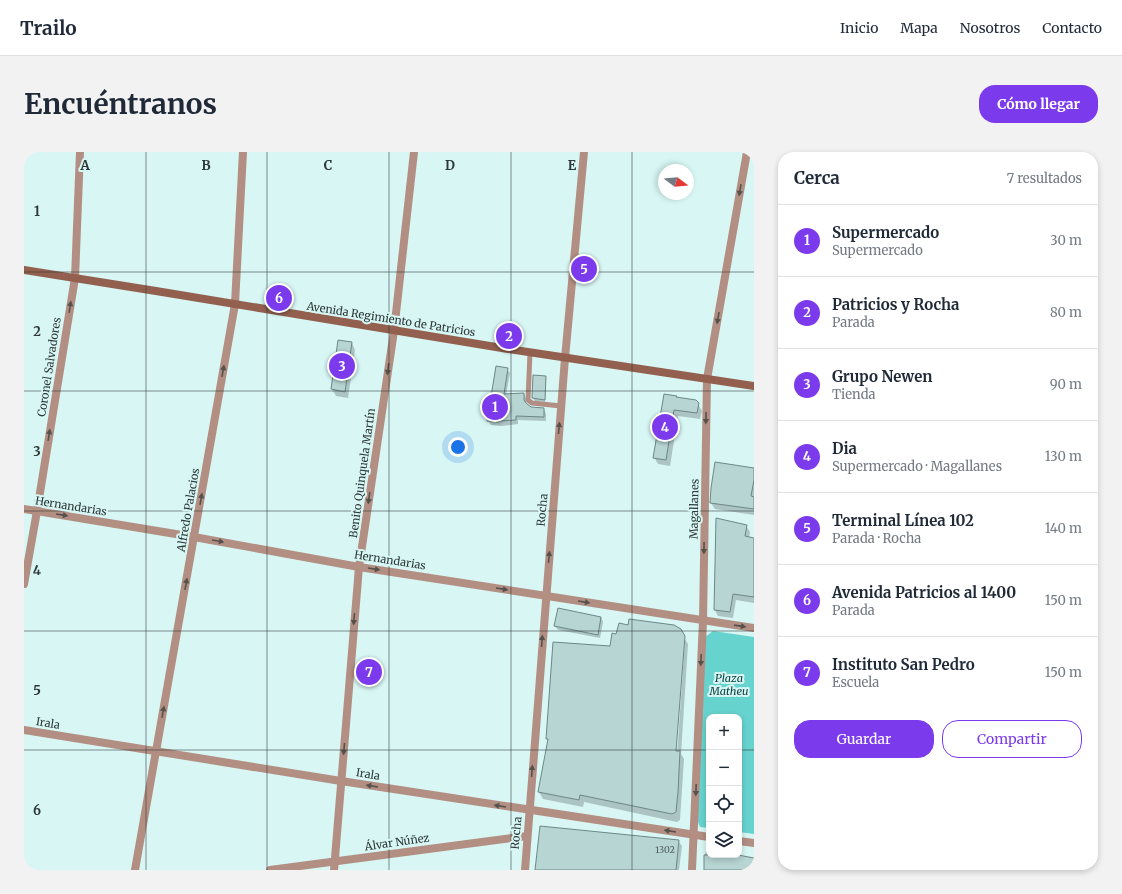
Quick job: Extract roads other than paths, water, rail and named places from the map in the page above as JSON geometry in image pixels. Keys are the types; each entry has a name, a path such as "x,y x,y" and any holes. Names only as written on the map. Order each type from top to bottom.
{"main road":[{"name":"Avenida Regimiento de Patricios","path":"24,270 530,353 754,386"}],"street":[{"name":"Coronel Salvadores","path":"24,584 75,278 80,152"},
{"name":"Alfredo Palacios","path":"136,870 235,304 243,152"},
{"name":"Benito Quinquela Martín","path":"334,866 359,567 394,330 414,152"},
{"name":"Rocha","path":"525,870 561,406 584,152"},
{"name":"Magallanes","path":"692,870 703,621 707,379 747,152"},
{"name":"Hernandarias","path":"24,509 194,537 359,567 754,628"},
{"name":"Irala","path":"24,730 341,781 706,837"},
{"name":"Álvar Núñez","path":"270,870 334,866 527,836"},
{"path":"742,841 754,843"}],"lane":[{"path":"530,353 528,400 532,403 561,406"}],"place":[{"name":"Terminal Línea 102","path":"584,269"},
{"name":"Avenida Patricios al 1400","path":"279,298"},
{"name":"Patricios y Rocha","path":"509,336"},
{"name":"Grupo Newen","path":"342,366"},
{"name":"Supermercado","path":"495,407"},
{"name":"Dia","path":"665,427"},
{"name":"Instituto San Pedro","path":"369,672"}],"park label":[{"name":"Plaza Matheu","path":"729,684"}]}
